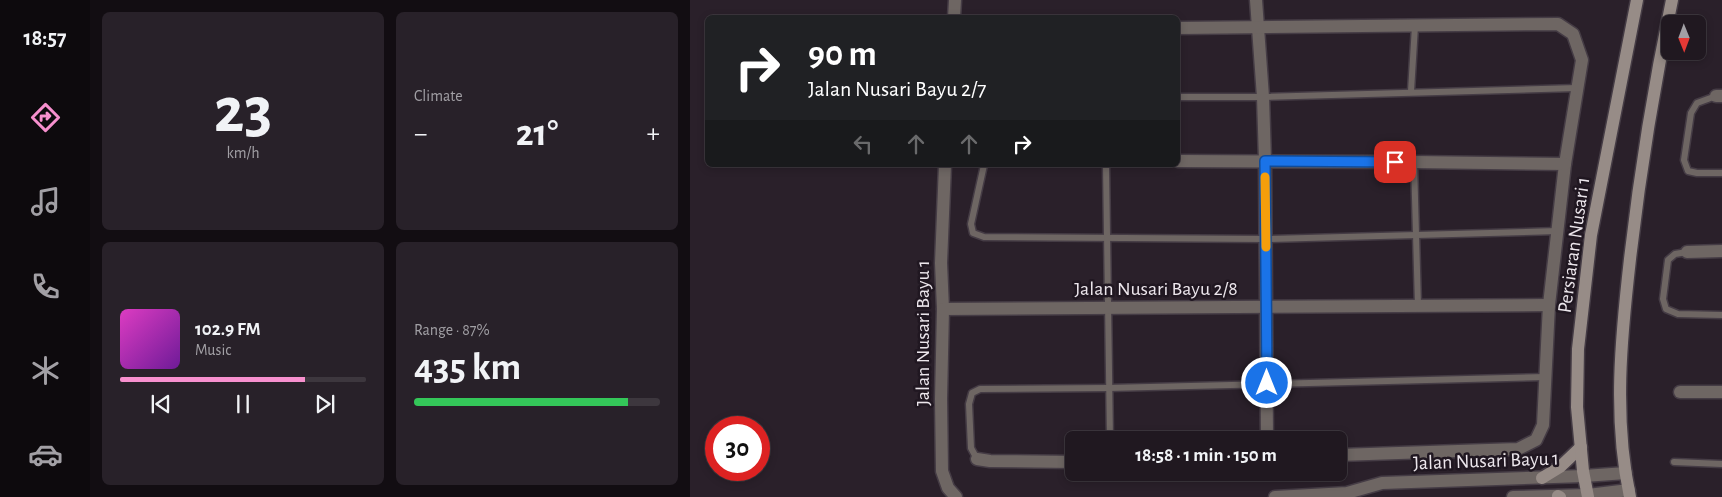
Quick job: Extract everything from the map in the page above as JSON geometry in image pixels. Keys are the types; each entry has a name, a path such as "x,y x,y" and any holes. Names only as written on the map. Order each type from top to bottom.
{"main road":[{"name":"Persiaran Nusari 1","path":"1588,496 1584,476 1577,407 1578,349 1591,235 1637,0"},
{"path":"1629,494 1620,413 1622,334 1638,200 1672,0"},
{"path":"1542,478 1560,467 1581,447"}],"street":[{"path":"954,15 955,0"},
{"path":"1256,0 1263,97 1265,161 1267,431"},
{"path":"1180,28 1558,24 1573,34 1582,60 1565,164 1549,305 1543,425 1536,440 1518,449 1347,455"},
{"path":"1180,161 1565,164"},
{"name":"Jalan Nusari Bayu 1","path":"946,167 941,264 943,309 942,471 948,488 956,497"},
{"path":"1687,252 1722,251"},
{"name":"Jalan Nusari Bayu 2/8","path":"943,309 1549,305"},
{"path":"1680,392 1722,392"},
{"path":"977,459 990,462 1065,462"},
{"name":"Jalan Nusari Bayu 1","path":"1275,497 1347,493 1382,483 1542,478 1626,473"},
{"name":"Jalan Nusari Bayu 1","path":"1347,493 1367,497"},
{"name":"Jalan Nusari Bayu 1","path":"1513,497 1629,494"}],"lane":[{"path":"1411,91 1415,26"},
{"path":"1180,97 1263,97 1411,91 1577,88"},
{"path":"1719,96 1697,103 1691,113 1684,160 1688,171 1722,173"},
{"path":"1414,162 1418,306"},
{"path":"984,167 970,224 973,233 984,237 1266,240 1558,231"},
{"path":"1106,167 1110,431"},
{"path":"1687,252 1675,254 1668,260 1663,299 1666,309 1678,314 1722,315"},
{"path":"977,459 970,448 969,404 972,393 980,389 1108,388 1546,376"},
{"path":"1674,462 1722,464"}],"slow traffic":[{"path":"1265,177 1266,247"}],"route":[{"path":"1267,383 1265,161 1395,162"}]}
